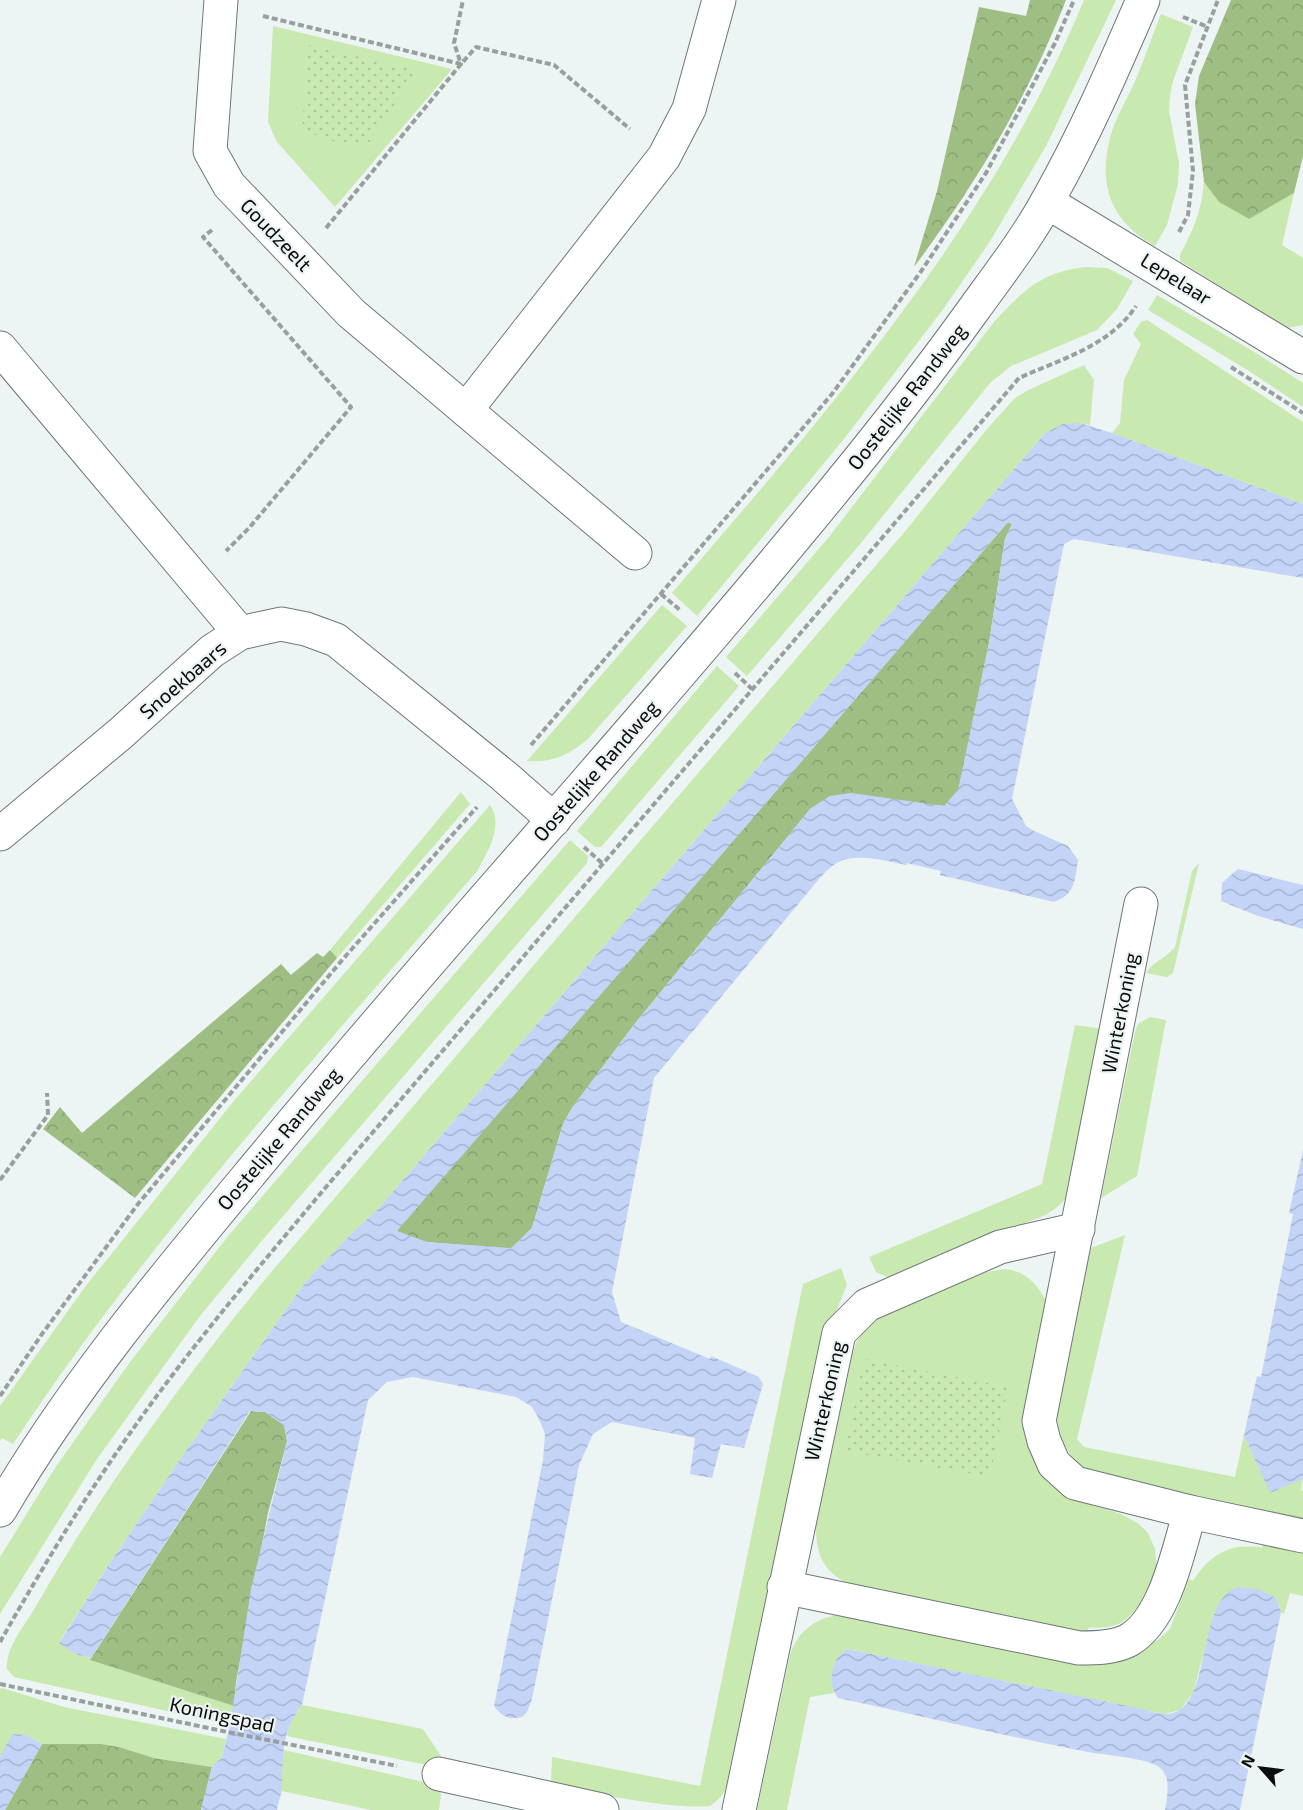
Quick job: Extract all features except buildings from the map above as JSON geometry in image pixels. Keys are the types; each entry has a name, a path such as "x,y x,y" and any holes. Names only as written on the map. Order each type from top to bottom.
{"street":[{"path":"466,410 664,157 689,109 719,0"},
{"name":"Oostelijke Randweg","path":"0,1510 61,1416 124,1328 288,1127 765,574 922,382 997,278 1047,202 1097,105 1143,0"},
{"name":"Goudzeelt","path":"221,3 210,151 229,185 351,313 634,553"},
{"name":"Lepelaar","path":"1047,202 1303,357"},
{"path":"0,348 240,633"},
{"name":"Snoekbaars","path":"0,834 120,734 212,651 240,633 281,624 306,629 336,640 504,776 554,820"},
{"name":"Winterkoning","path":"1141,904 1039,1421 1044,1441 1054,1464 1075,1483 1190,1512 1303,1536"},
{"name":"Winterkoning","path":"739,1810 839,1333 867,1305 877,1300 1000,1247 1078,1229"},
{"path":"784,1587 1078,1648 1102,1647 1128,1640 1147,1624 1166,1590 1190,1512"},
{"path":"439,1774 602,1810"}],"path":[{"path":"461,64 454,43 463,0"},
{"path":"0,1396 42,1334 138,1204 343,959 504,776 832,394 922,270 986,172 1055,44 1074,0"},
{"path":"0,1642 40,1571 117,1451 238,1292 326,1187 1019,378 1100,342 1127,320 1161,269 1188,214 1193,171 1185,85 1218,0"},
{"path":"221,3 461,64"},
{"path":"299,259 476,46 554,65 664,157"},
{"path":"195,580 249,528 351,407 203,237 246,204"},
{"path":"0,1180 48,1115 47,1093"},
{"name":"Koningspad","path":"0,1684 439,1774"}],"green space":[{"path":"1030,0 1066,0 1035,70 999,139 937,236 914,267 937,191 979,7 1026,16"},
{"path":"1084,0 1116,0 1046,146 989,243 944,308 844,439 697,616 672,593 790,455 847,384 902,312 954,238 1002,162 1046,83"},
{"path":"1231,0 1303,0 1303,156 1294,193 1249,219 1219,202 1204,182 1195,104 1199,76"},
{"path":"1161,14 1193,27 1173,81 1170,96 1169,111 1179,163 1178,184 1167,225 1155,246 1140,236 1118,214 1107,187 1106,172 1112,131 1136,79"},
{"path":"273,26 452,69 335,207 277,142 268,122"},
{"path":"309,45 417,71 367,145 335,142 302,130"},
{"path":"1204,182 1219,202 1249,219 1294,193 1282,245 1303,258 1303,325 1287,328 1180,261 1180,255 1199,212"},
{"path":"1086,267 1107,268 1133,281 1117,309 1097,330 1011,366 990,383 861,543 747,676 726,657 829,537 994,322 1034,284 1057,273"},
{"path":"1157,295 1303,383 1303,407 1249,371 1148,310"},
{"path":"1147,320 1303,422 1303,504 1112,433 1120,423 1124,380 1141,344 1133,334 1141,322"},
{"path":"1084,365 1094,380 1090,425 1080,423 1045,433 378,1209 306,1281 179,1461 59,1642 75,1654 91,1658 90,1660 234,1706 230,1725 14,1677 7,1669 12,1645 88,1521 174,1396 267,1277 907,529 987,429 1014,399 1026,391"},
{"path":"1008,522 1012,524 1005,539 989,643 959,790 945,806 905,802 811,808 633,1026 572,1108 563,1124 532,1228 511,1249 426,1242 396,1231"},
{"path":"662,605 687,626 588,739 560,757 544,761 527,761"},
{"path":"717,666 739,686 601,847 595,847 577,831"},
{"path":"461,792 470,804 337,958 330,950"},
{"path":"490,805 494,813 495,830 478,870 296,1079 177,1221 65,1368 13,1444 2,1438 0,1441 0,1406 85,1287 233,1102"},
{"path":"570,840 588,856 587,863 200,1316 97,1459 0,1614 0,1557 55,1468 130,1362 229,1235"},
{"path":"1199,863 1173,973 1167,977 1146,973 1152,965 1175,947 1192,871"},
{"path":"330,950 337,958 135,1198 43,1129 60,1107 82,1133 281,964 291,975 317,953 323,957"},
{"path":"1150,1017 1166,1020 1137,1176 1101,1198 1135,1032 1138,1024"},
{"path":"1075,1025 1104,1029 1067,1197 1055,1209 1041,1217 892,1279 876,1272 869,1257 1042,1184"},
{"path":"1125,1235 1077,1439 1084,1447 1235,1477 1244,1435 1270,1492 1303,1479 1301,1490 1303,1491 1303,1521 1087,1471 1078,1464 1066,1447 1059,1428 1056,1395 1091,1248"},
{"path":"841,1268 847,1285 828,1330 733,1778 714,1803 710,1806 695,1807 632,1800 551,1784 552,1757 700,1786 803,1284"},
{"path":"1005,1269 1019,1273 1030,1280 1040,1290 1047,1303 1028,1423 1079,1501 1121,1514 1139,1524 1148,1533 1155,1549 1157,1570 1144,1607 1139,1605 1123,1622 1105,1627 1088,1628 1088,1633 855,1586 845,1582 829,1570 820,1556 816,1527 847,1365 856,1343 867,1326 884,1315 981,1273"},
{"path":"864,1359 1008,1387 990,1477 845,1451"},
{"path":"251,1411 265,1412 284,1425 287,1441 268,1513 236,1682 234,1706 90,1660"},
{"path":"1263,1543 1303,1551 1303,1596 1290,1593 1284,1614 1279,1605 1220,1602 1193,1693 1180,1710 1164,1714 847,1649 838,1658 834,1669 834,1693 810,1697 787,1810 757,1810 790,1655 798,1638 817,1621 844,1614 1144,1649 1170,1629 1189,1579 1193,1581 1206,1564 1222,1552 1240,1547 1262,1548"},
{"path":"0,1689 64,1707 226,1739 222,1757 212,1767 154,1758 101,1744 42,1744 27,1735 0,1757"},
{"path":"302,1705 423,1729 443,1759 441,1768 287,1736 289,1723"},
{"path":"42,1744 101,1744 154,1758 212,1767 201,1810 5,1810"},
{"path":"284,1750 437,1785 441,1794 439,1810 371,1810 282,1791 281,1770"}],"water":[{"path":"1080,423 1112,433 1303,504 1303,578 1074,539 1064,544 1012,799 1026,826 1068,846 1078,860 1075,880 1070,891 1054,902 940,875 941,871 907,863 906,865 862,858 839,862 819,879 654,1078 612,1292 621,1322 759,1377 763,1384 744,1448 721,1444 712,1478 690,1474 695,1438 612,1422 593,1434 579,1465 532,1699 527,1712 522,1717 510,1718 500,1713 494,1706 543,1460 545,1434 531,1406 516,1397 413,1377 387,1382 368,1400 302,1705 290,1724 284,1744 282,1790 277,1810 201,1810 212,1767 222,1757 230,1725 251,1589 287,1441 284,1425 265,1412 250,1411 91,1658 75,1654 59,1643 179,1461 306,1281 378,1209 1045,433 1063,424","holes":["1008,522 1012,524 1005,539 989,643 958,790 944,806 851,793 830,796 811,808 633,1026 572,1108 563,1124 532,1228 511,1248 427,1242 397,1231"]},
{"path":"1238,869 1303,885 1303,929 1258,916 1221,901 1222,883"},
{"path":"1303,1150 1303,1479 1270,1493 1244,1435 1257,1376 1261,1377 1293,1214 1289,1213"},
{"path":"1240,1587 1260,1590 1276,1598 1281,1612 1240,1810 1165,1810 1166,1776 1159,1767 1153,1764 838,1698 833,1686 834,1665 837,1658 847,1649 1155,1713 1174,1713 1189,1701 1196,1685 1217,1607 1227,1594"},
{"path":"12,1734 27,1735 42,1744 5,1810 0,1810 0,1757"}]}
